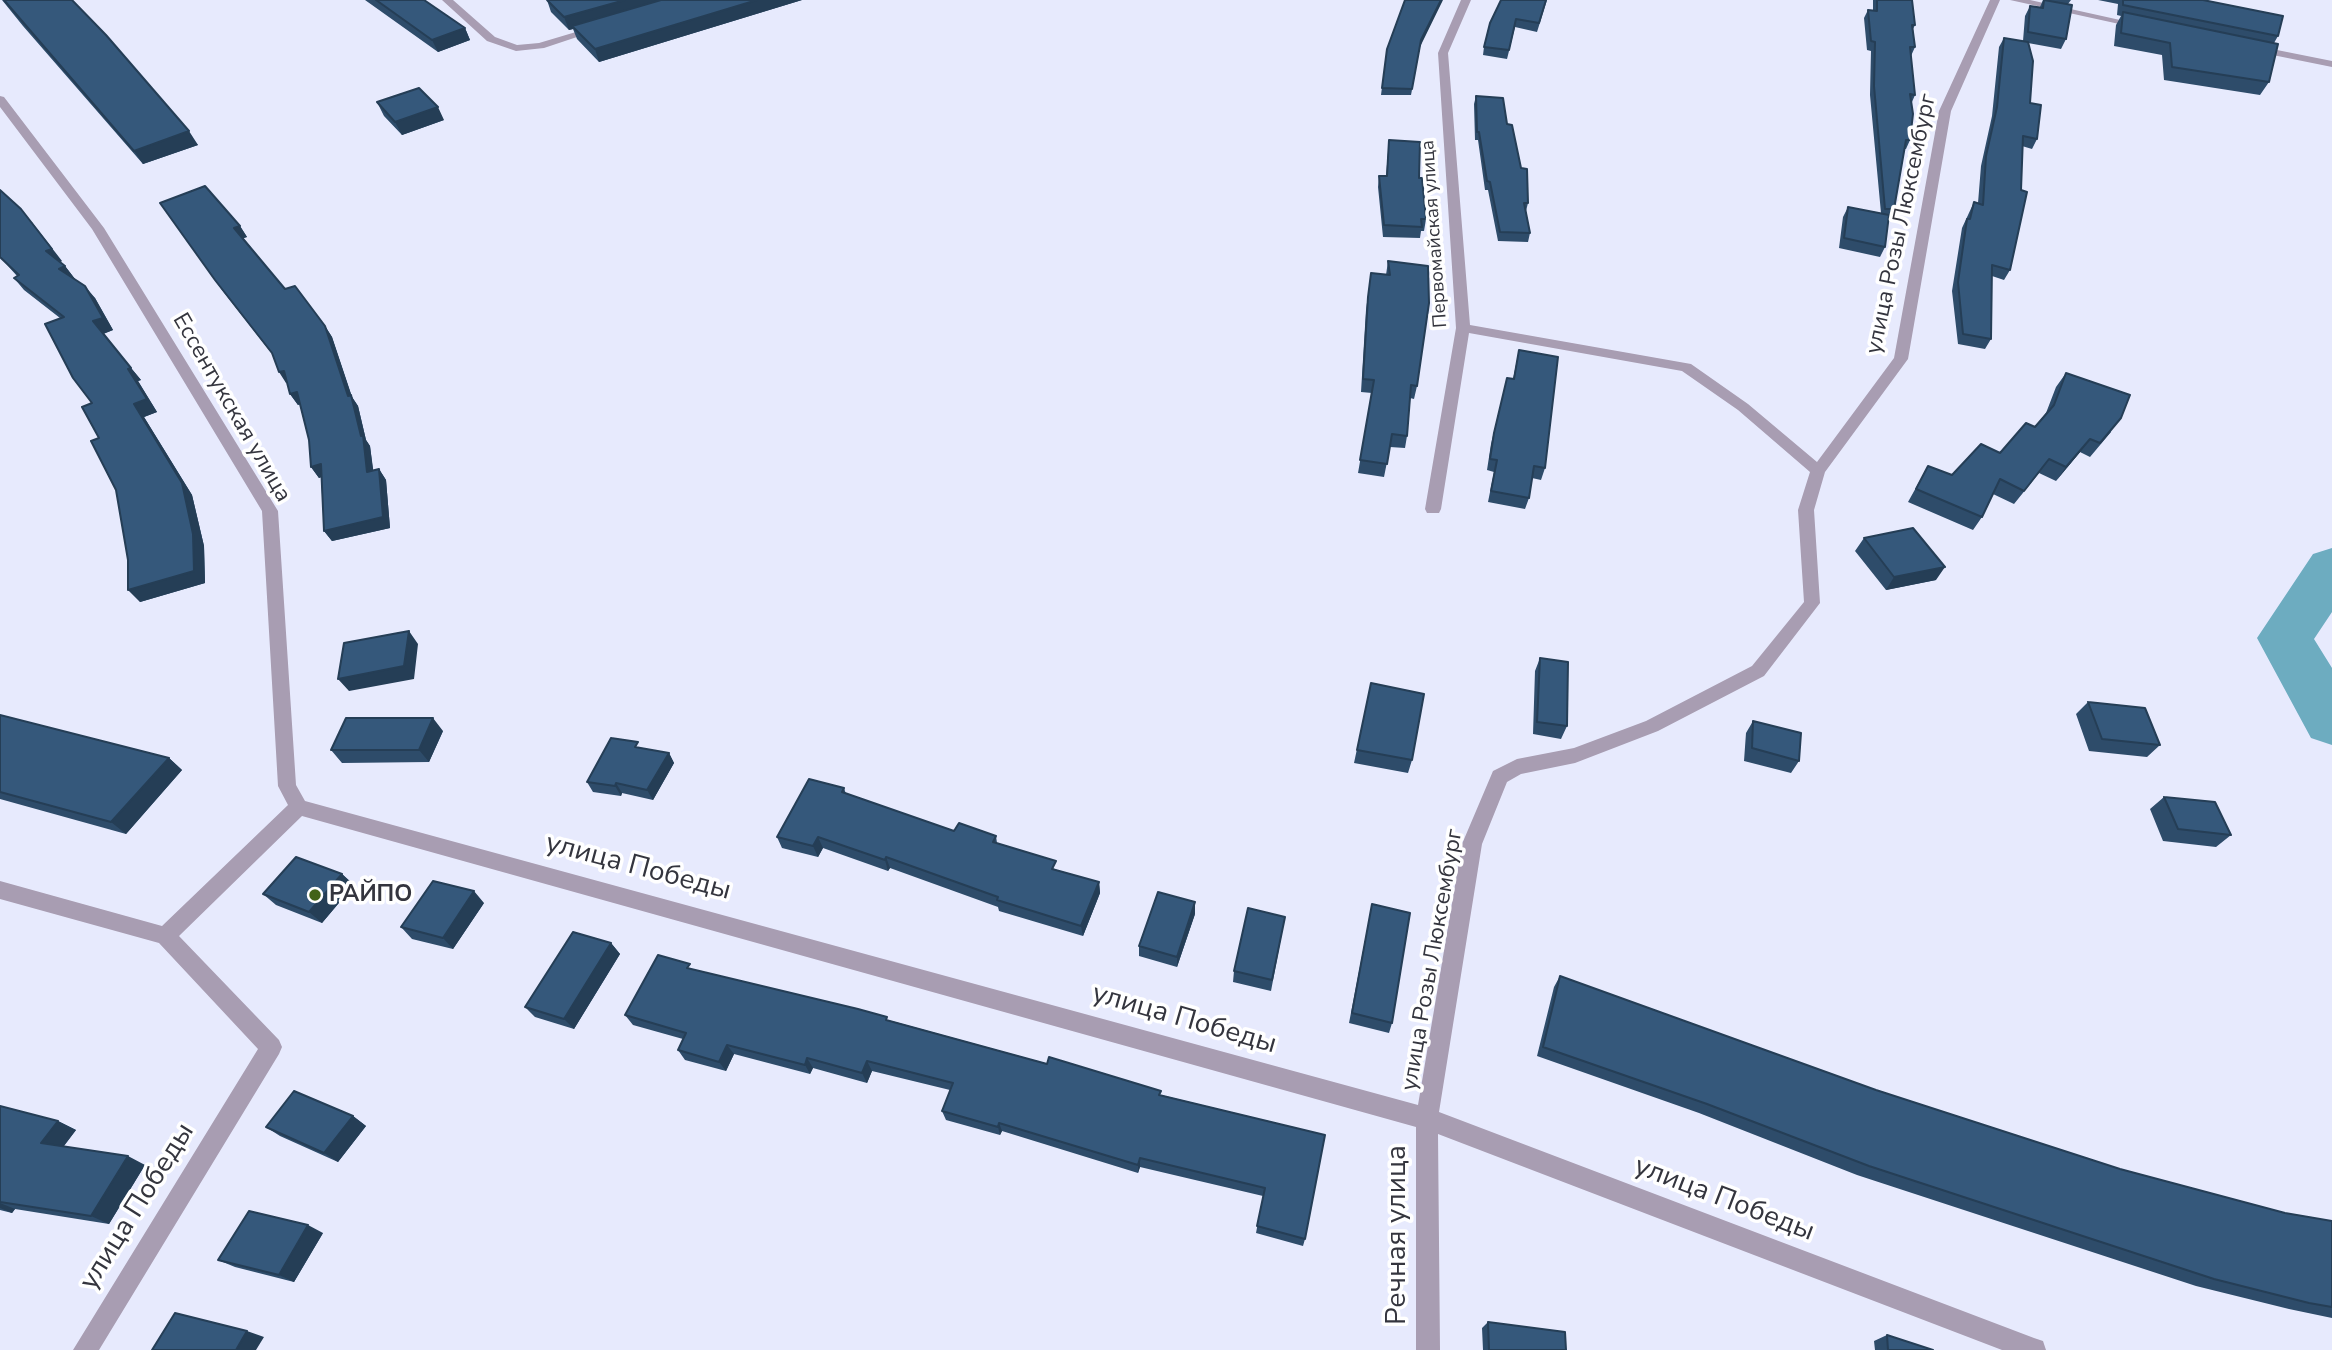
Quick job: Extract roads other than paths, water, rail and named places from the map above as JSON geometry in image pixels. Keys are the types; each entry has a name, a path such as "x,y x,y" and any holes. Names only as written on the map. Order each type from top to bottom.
{"street":[{"path":"447,0 491,39 516,48 540,46 611,24"},
{"name":"Первомайская улица","path":"1433,509 1462,328 1443,53 1466,0"},
{"name":"улица Розы Люксембург","path":"1427,1119 1472,844 1500,777 1517,767 1576,755 1652,726 1758,671 1812,603 1806,510 1818,471 1901,359 1945,111 1995,0"},
{"path":"2015,0 2160,29"},
{"path":"2239,46 2332,64"},
{"name":"Ессентукская улица","path":"0,99 97,228 270,511 287,786 299,807"},
{"path":"1462,328 1686,367 1743,407 1818,471"},
{"path":"0,890 165,936 299,807"},
{"name":"улица Победы","path":"299,807 1427,1119 2034,1350"},
{"name":"улица Победы","path":"85,1350 271,1047 165,936"},
{"name":"Речная улица","path":"1427,1119 1428,1350"}],"waterway":[{"path":"2332,568 2285,638 2332,721"}],"place":[{"name":"РАЙПО","path":"315,895"}]}
